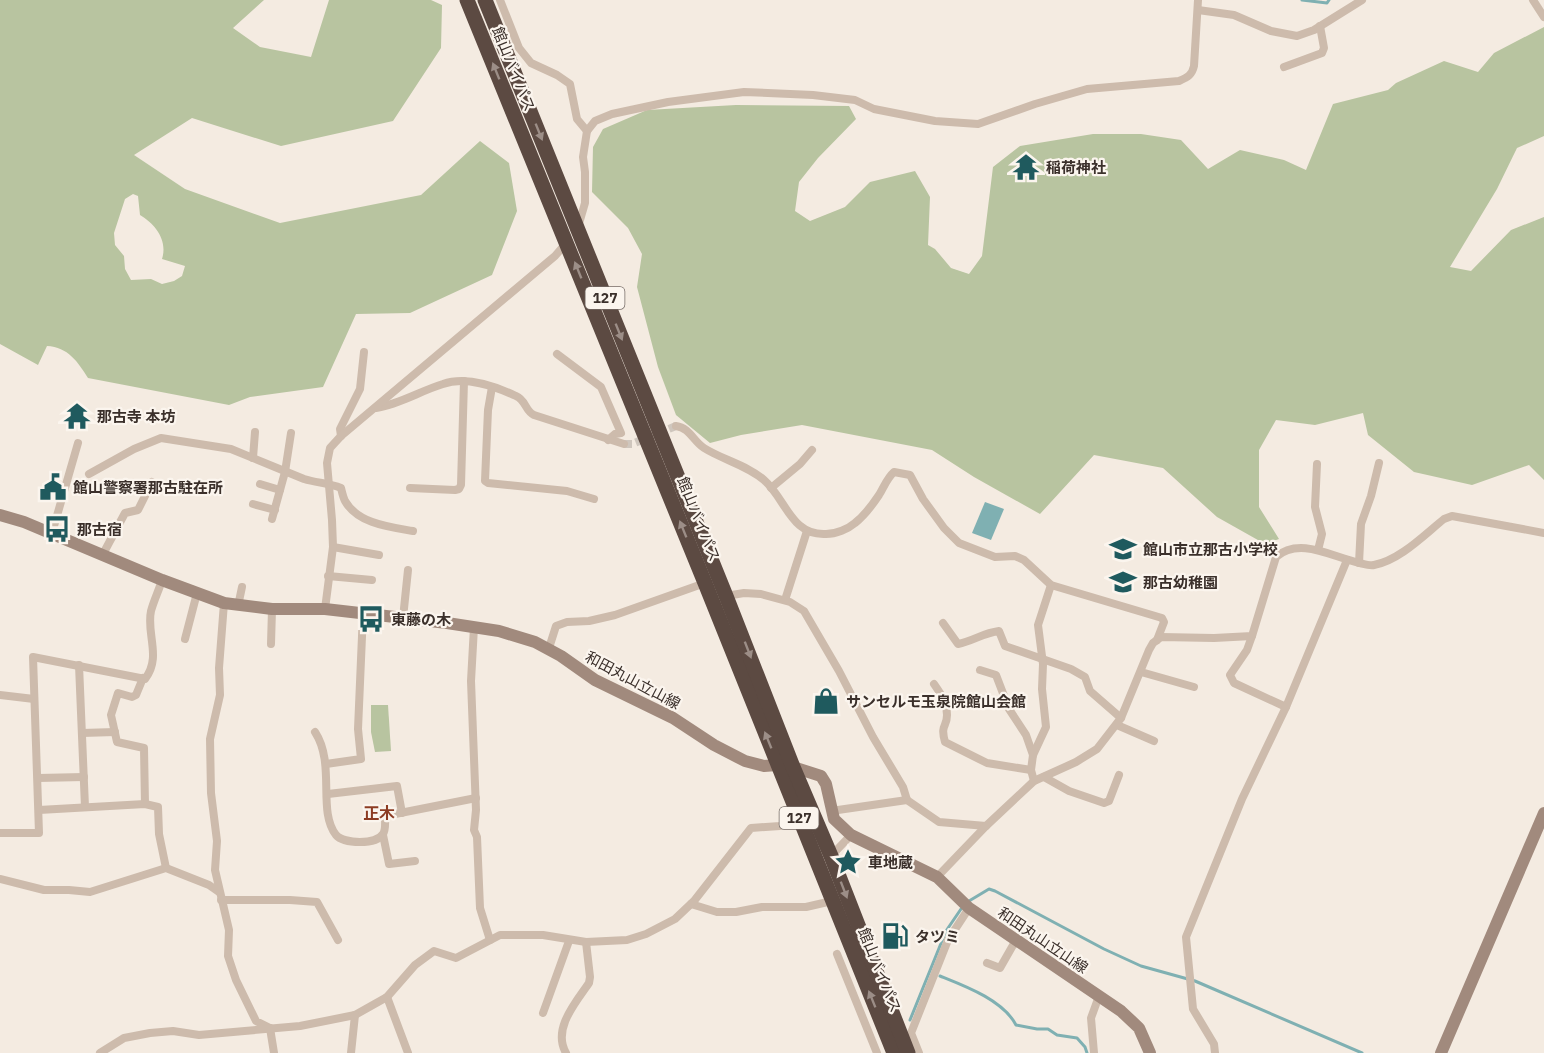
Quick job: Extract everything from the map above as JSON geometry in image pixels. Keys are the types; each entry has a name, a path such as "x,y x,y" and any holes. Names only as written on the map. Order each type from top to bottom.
{"highway":[{"name":"館山バイパス","path":"467,0 894,1053"},
{"name":"館山バイパス","path":"485,0 793,767 831,856 908,1053"}],"main road":[{"name":"和田丸山立山線","path":"0,515 52,533 162,580 224,603 272,609 325,609 474,627 519,636 549,648 595,680 667,714 714,745 745,761 764,766 793,767 820,776 826,784 831,812 841,827 888,855 907,861 937,877 969,908 1130,1019 1145,1039 1150,1053"},
{"path":"1441,1053 1544,813"}],"street":[{"path":"500,0 519,48 531,63 570,84 577,119 587,130"},
{"path":"325,609 333,547 328,483 330,448 340,436 555,256 567,242 577,228 585,202 583,157 587,130 595,121 612,114 668,102 744,92 813,95 855,100 874,109 935,121 978,124 1086,89 1179,81 1187,77 1192,73 1194,66 1197,3 1283,35 1297,36 1320,26 1362,0"},
{"path":"1533,0 1544,17"},
{"path":"1284,67 1322,53 1324,48 1320,26"},
{"path":"340,436 340,429 360,389 364,352"},
{"path":"557,354 601,387 621,433 615,434 608,440"},
{"path":"376,408 405,400 444,383 464,381 492,387 517,396 526,404 527,410 534,415 624,444"},
{"path":"410,488 459,489 461,485 464,381"},
{"path":"492,387 485,481 567,491 594,499"},
{"path":"676,426 684,428 702,447 753,471 771,488 794,522 807,531 829,534 856,523 878,496 890,475 894,472 904,472 910,475 944,528 959,543 994,556 1015,556 1024,560 1051,585 1162,618 1164,622 1149,650 1119,722 1097,749 1034,782 986,826 937,877"},
{"path":"253,458 255,432"},
{"path":"272,519 285,472 291,433"},
{"path":"89,474 161,438 231,448 285,472 316,483 328,483 340,488 346,503 361,517 385,526 413,531"},
{"path":"52,533 78,443"},
{"path":"771,488 800,464 812,450"},
{"path":"1359,563 1361,524 1379,463"},
{"path":"1317,464 1315,507 1323,534 1318,550"},
{"path":"103,554 125,513 138,510 152,482"},
{"path":"260,484 280,490"},
{"path":"253,504 275,510"},
{"path":"1286,707 1234,683 1230,675 1247,650 1276,557 1284,550 1299,548 1318,550 1373,566 1400,554 1444,519 1452,516 1544,533"},
{"path":"785,600 807,531"},
{"path":"333,547 379,555"},
{"path":"1215,1053 1214,1044 1193,1009 1186,937 1242,799 1286,707 1347,560"},
{"path":"403,618 408,570"},
{"path":"328,576 372,580"},
{"path":"0,833 39,832 33,657 146,679 150,673 155,652 151,612 162,580"},
{"path":"549,648 556,626 567,622 589,621 615,615 705,583"},
{"path":"1034,782 1031,770 1033,755 1046,727 1038,625 1051,585"},
{"path":"238,606 242,587"},
{"path":"185,639 197,593"},
{"path":"726,596 744,593 785,600 804,611 903,787 907,800 939,822 986,826"},
{"path":"224,603 219,668 220,695 210,739 211,793 217,842 215,870 229,930 228,956 236,980 255,1021 270,1028"},
{"path":"271,644 272,609"},
{"path":"326,764 362,759 358,729 363,613"},
{"path":"943,623 958,644 969,642 984,633 999,632 1005,646 1071,669 1085,677 1089,690 1119,722 1154,741"},
{"path":"474,627 471,681 476,798 474,830 477,837 480,908 490,940"},
{"path":"1156,640 1161,637 1252,636"},
{"path":"79,665 86,807"},
{"path":"980,669 996,675 1009,709 1026,735 1033,755"},
{"path":"1141,672 1194,687"},
{"path":"143,678 136,695 132,697 118,693 111,715 117,742 144,748 145,804"},
{"path":"934,684 945,698 948,717 942,730 945,742 987,763 1031,770"},
{"path":"0,695 34,699"},
{"path":"82,733 115,732"},
{"path":"315,732 322,744 326,764 328,813 337,835 341,839 354,843 383,835"},
{"path":"1044,777 1069,791 1104,803 1109,801 1119,775"},
{"path":"38,778 84,777"},
{"path":"328,794 397,786 402,813"},
{"path":"415,861 389,864 383,835 385,816 476,798"},
{"path":"831,812 907,800"},
{"path":"39,810 145,804 158,807 159,834 166,868"},
{"path":"100,1053 124,1038 150,1033 173,1031 199,1035 300,1026 355,1015 387,997 415,965 434,951 456,958 500,935 554,936 569,941 586,942 627,940 646,934 675,919 691,904 751,828 780,826 799,817"},
{"path":"831,856 851,835"},
{"path":"0,879 44,890 90,892 166,868 209,885 220,896 317,902 338,940"},
{"path":"691,904 717,912 736,912 762,907 806,907 832,901"},
{"path":"919,1053 911,1034 948,940 969,908"},
{"path":"987,963 1000,968 1016,940"},
{"path":"543,1013 569,941"},
{"path":"566,1053 562,1042 566,1018 589,983 586,942"},
{"path":"837,954 877,1053"},
{"path":"1094,1053 1091,1018 1099,996"},
{"path":"387,997 408,1053"},
{"path":"351,1053 355,1015"},
{"path":"270,1028 274,1053"}],"green space":[{"path":"0,0 264,0 233,28 260,47 311,57 329,0 431,0 442,5 441,48 393,121 281,146 192,118 134,155 185,189 280,223 421,195 480,141 509,163 517,211 492,275 410,313 356,314 323,387 250,397 229,405 88,378 72,356 54,347 47,346 38,365 0,344","holes":["133,194 138,196 140,215 151,223 162,239 162,259 185,266 182,276 174,281 162,284 151,279 131,280 125,269 124,256 115,245 114,233 125,199"]},
{"path":"1544,27 1544,136 1517,148 1497,189 1450,267 1471,271 1511,230 1544,217 1544,480 1529,465 1472,485 1414,472 1368,435 1363,413 1315,425 1276,420 1259,450 1259,507 1279,539 1265,544 1217,517 1163,468 1094,455 1040,514 974,477 932,450 802,425 741,435 710,443 676,415 658,367 637,287 642,254 628,228 592,192 593,147 603,129 647,110 736,105 849,106 856,119 818,158 799,182 795,211 810,221 845,207 870,182 915,171 930,197 928,245 935,249 951,268 969,274 982,256 993,167 1020,146 1093,134 1141,134 1181,140 1208,169 1240,150 1284,160 1306,170 1333,104 1388,90 1396,83 1444,61 1478,72 1494,53"},
{"path":"371,705 388,705 391,751 375,752 371,732"}],"water":[{"path":"985,502 1004,509 991,540 972,533"}],"waterway":[{"path":"1302,0 1327,3 1329,0"},
{"path":"969,901 989,889 995,891 1141,966 1195,981 1362,1053"},
{"path":"910,1020 946,931 961,909"},
{"path":"940,976 972,989 993,1001 1010,1016 1016,1025 1048,1029 1057,1035 1077,1038 1087,1053"}],"tunnel":[{"path":"624,444 632,444 676,426"}],"place":[{"name":"稲荷神社","path":"1026,167"},
{"name":"那古寺 本坊","path":"77,416"},
{"name":"館山警察署那古駐在所","path":"53,487"},
{"name":"那古宿","path":"57,529"},
{"name":"館山市立那古小学校","path":"1123,549"},
{"name":"那古幼稚園","path":"1123,582"},
{"name":"東藤の木","path":"371,619"},
{"name":"サンセルモ玉泉院館山会館","path":"826,701"},
{"name":"車地蔵","path":"848,862"},
{"name":"タツミ","path":"895,936"}],"district":[{"name":"正木","path":"379,813"}]}
